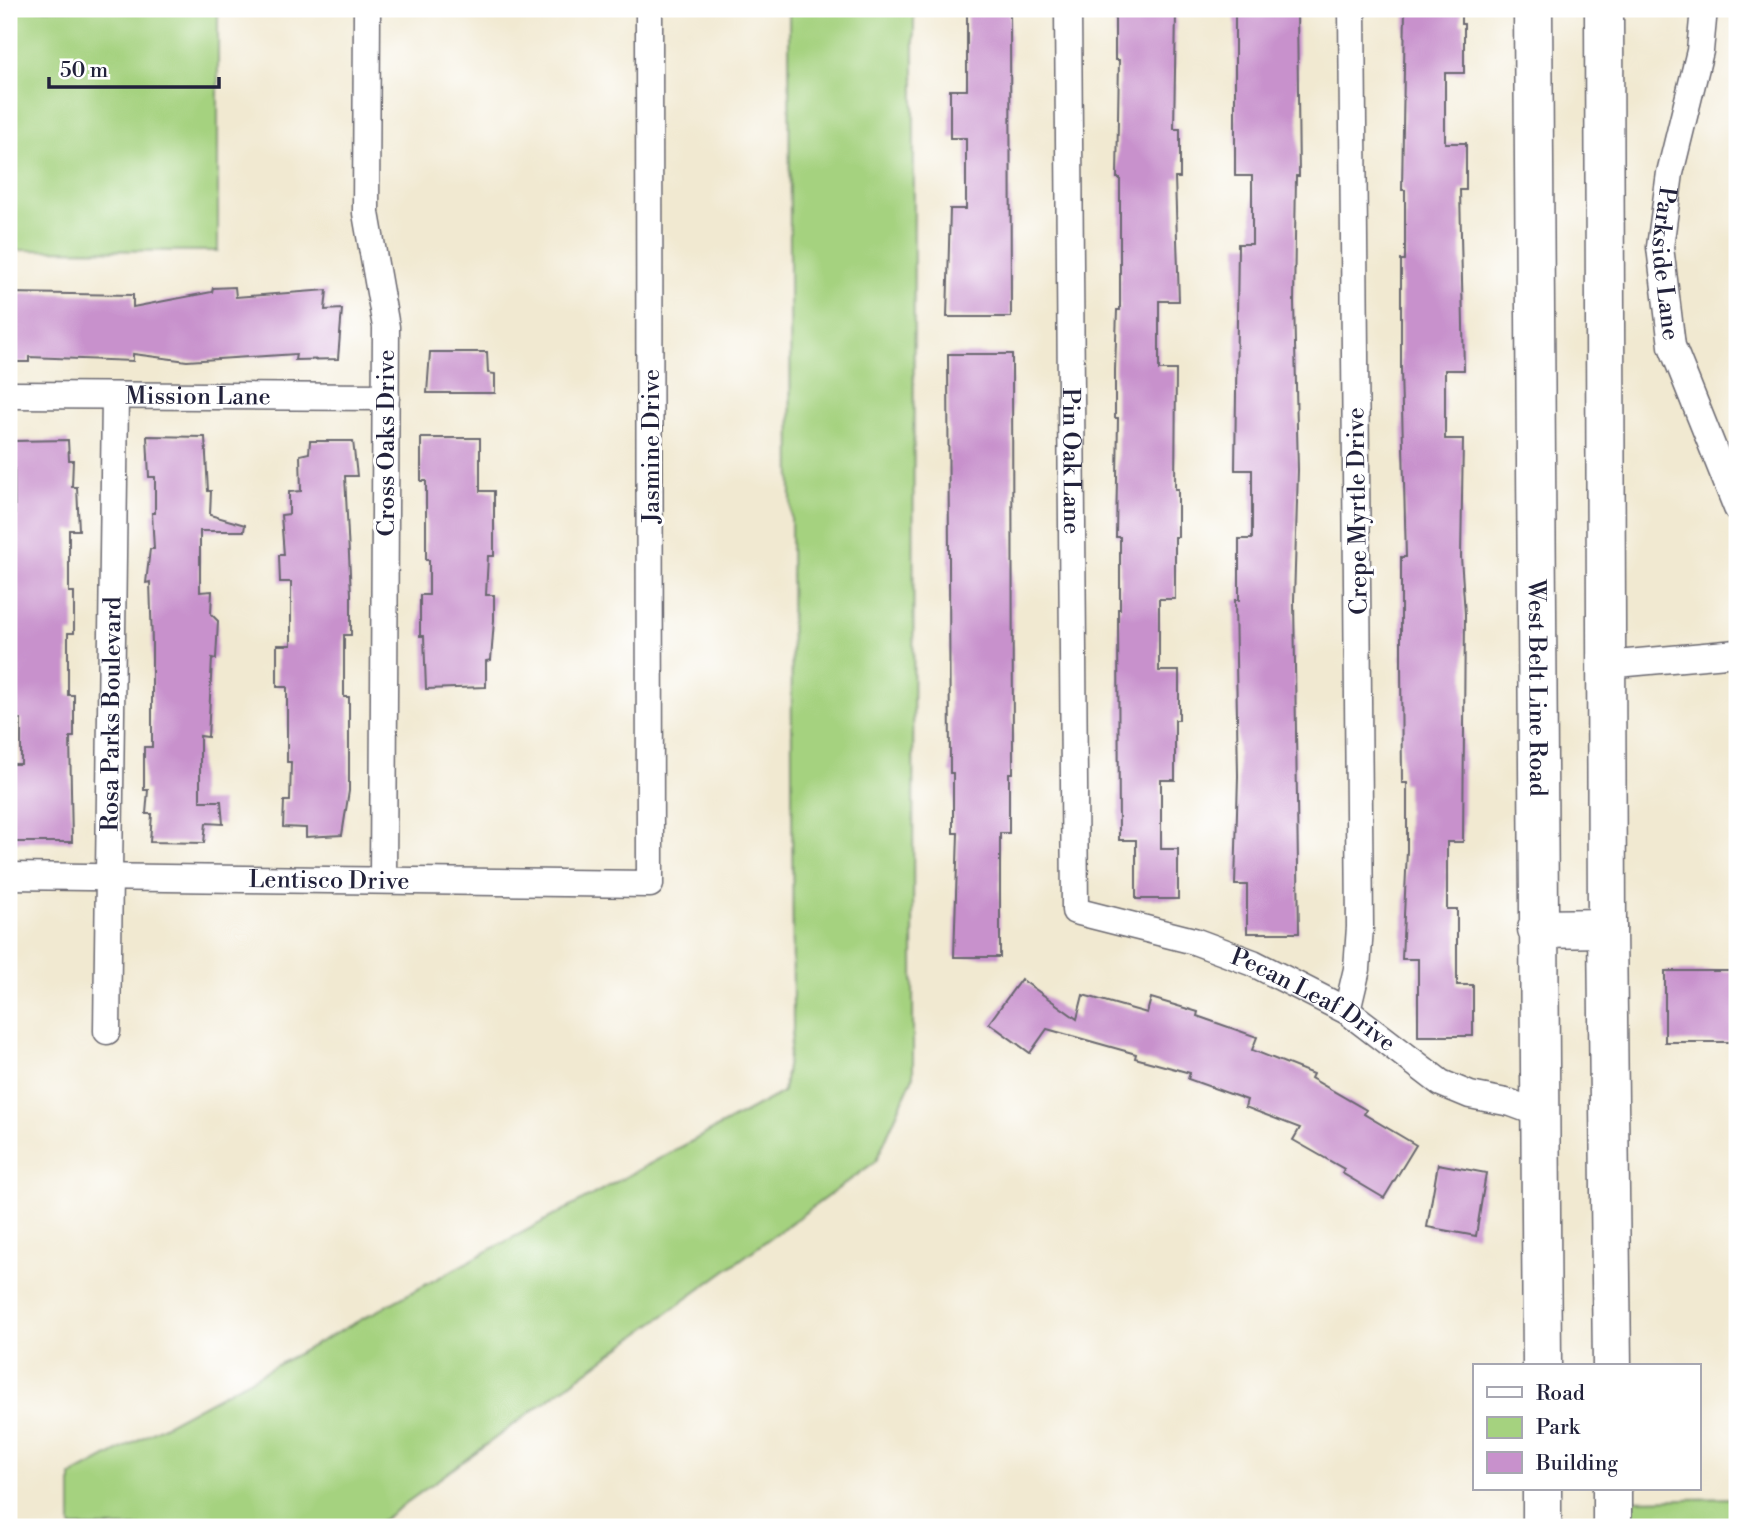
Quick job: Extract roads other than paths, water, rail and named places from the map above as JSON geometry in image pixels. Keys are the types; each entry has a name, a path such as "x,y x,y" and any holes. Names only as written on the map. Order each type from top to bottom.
{"main road":[{"name":"West Belt Line Road","path":"1533,9 1538,1113 1542,1364"},
{"path":"1604,9 1607,928 1612,1364"},
{"path":"1537,929 1607,928"},
{"path":"1542,1490 1542,1527"},
{"path":"1612,1490 1612,1527"}],"street":[{"name":"Cross Oaks Drive","path":"367,9 366,213 386,327 383,879"},
{"name":"Jasmine Drive","path":"649,9 650,884"},
{"name":"Pin Oak Lane","path":"1068,9 1075,911"},
{"name":"Crepe Myrtle Drive","path":"1347,1011 1357,969 1360,927 1352,9"},
{"name":"Parkside Lane","path":"1704,9 1700,51 1670,173 1660,247 1672,346 1737,508"},
{"name":"Mission Lane","path":"9,395 386,397"},
{"name":"Rosa Parks Boulevard","path":"107,1031 115,397"},
{"path":"1606,665 1737,653"},
{"name":"Lentisco Drive","path":"9,876 650,884"},
{"name":"Pecan Leaf Drive","path":"1075,911 1194,941 1253,963 1347,1011 1441,1083 1470,1095 1511,1103 1538,1113"}]}
